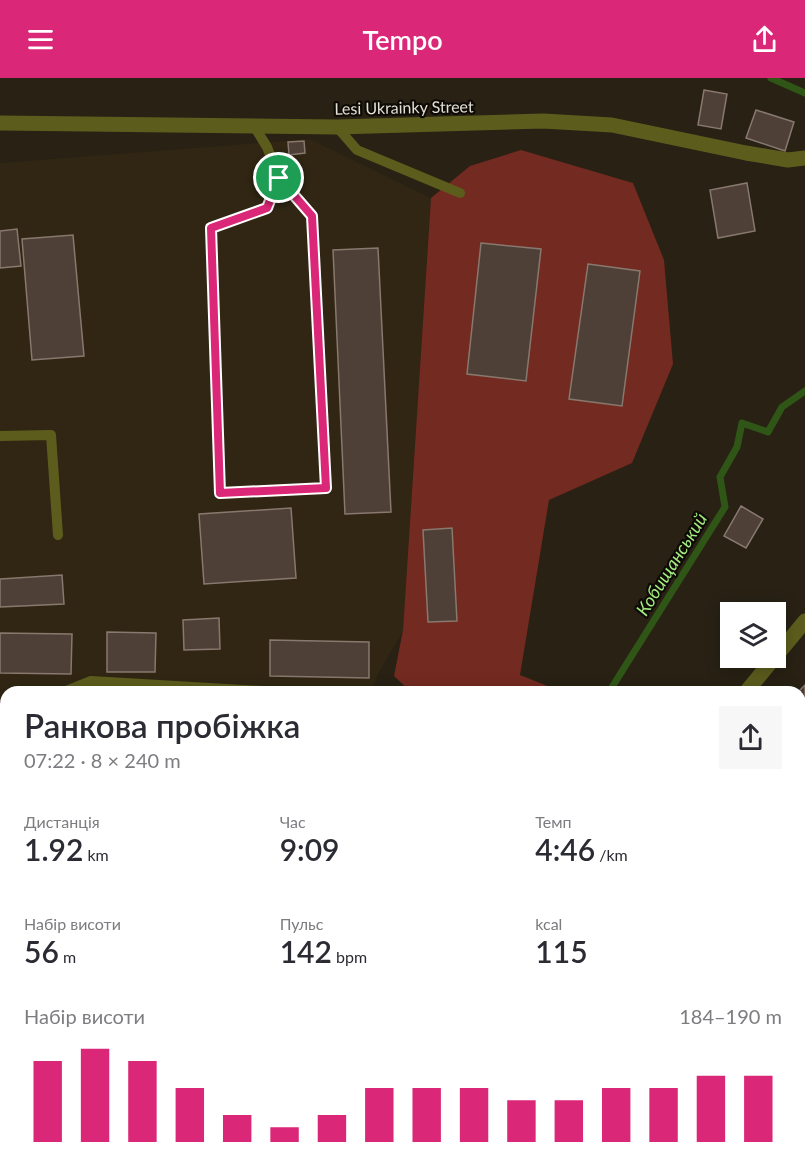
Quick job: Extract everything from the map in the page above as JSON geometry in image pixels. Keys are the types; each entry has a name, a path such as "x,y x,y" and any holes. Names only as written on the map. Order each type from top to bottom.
{"street":[{"name":"Lesi Ukrainky Street","path":"0,123 337,127 543,121 612,125 767,157 788,160 805,158"},
{"path":"786,644 805,621"},
{"path":"751,686 766,668"}],"lane":[{"path":"255,126 267,147 279,178 312,216 326,488 220,493 211,228 267,208 279,178"},
{"path":"337,127 357,150 460,193"},
{"path":"0,436 51,435 58,535"},
{"path":"79,686 91,681 176,686"}],"shaded area":[{"path":"310,139 431,198 403,631 373,686 0,686 0,163"},
{"path":"521,150 633,183 664,260 673,364 632,463 549,500 520,675 548,686 405,686 394,676 403,630 431,198 470,166"}],"building":[{"path":"704,90 727,94 721,129 698,125"},
{"path":"756,110 794,122 785,151 746,138"},
{"path":"304,141 305,153 289,155 288,142"},
{"path":"747,183 755,231 718,238 710,190"},
{"path":"17,229 21,266 0,268 0,231"},
{"path":"73,235 84,356 32,360 22,239"},
{"path":"481,243 541,249 526,381 467,374"},
{"path":"378,248 391,512 345,514 333,250"},
{"path":"588,264 640,271 622,406 569,399"},
{"path":"741,506 763,519 746,548 724,536"},
{"path":"291,508 296,578 204,584 199,514"},
{"path":"452,528 457,621 428,622 423,530"},
{"path":"62,575 64,604 0,607 0,579"},
{"path":"219,618 220,649 184,650 183,620"},
{"path":"107,632 156,633 155,672 107,672"},
{"path":"0,633 72,634 71,674 0,673"},
{"path":"270,640 369,642 369,678 270,676"}],"waterway":[{"path":"771,78 805,93"},
{"name":"Кобищанський","path":"613,686 725,507 720,477 737,447 742,423 768,432 782,407 805,391"}],"route":[{"path":"279,178 312,216 326,488 220,493 211,228 267,208 279,178"}]}
